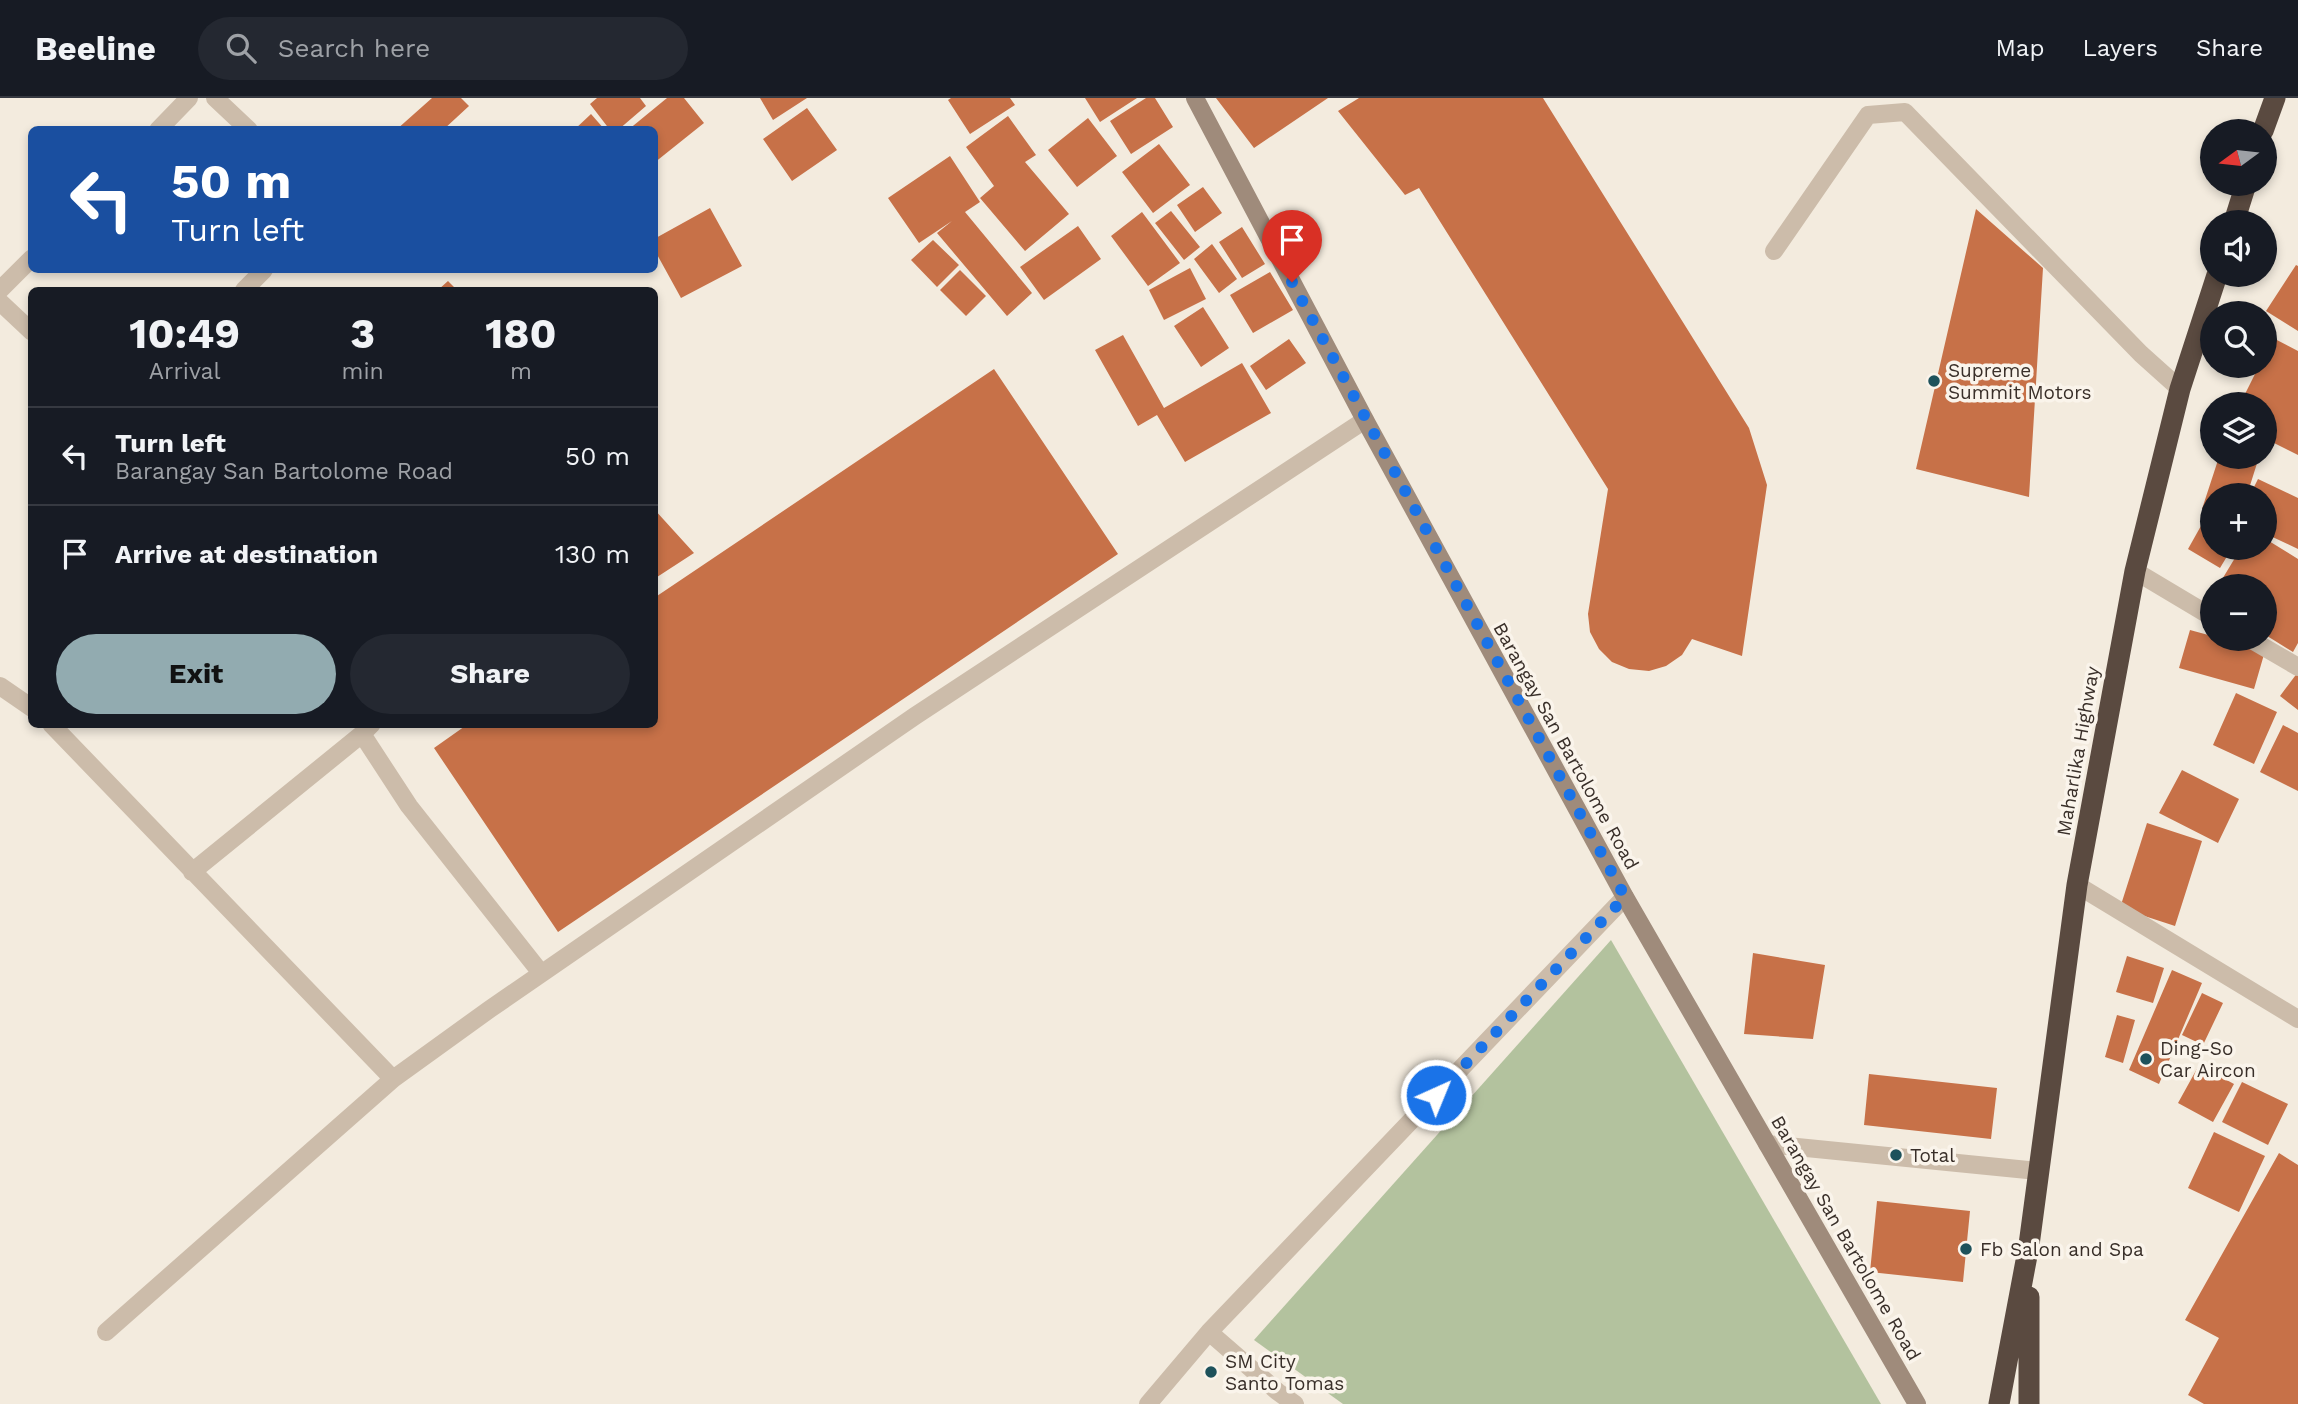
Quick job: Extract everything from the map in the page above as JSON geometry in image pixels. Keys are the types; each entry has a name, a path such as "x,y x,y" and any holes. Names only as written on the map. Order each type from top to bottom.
{"highway":[{"path":"2267,119 2275,98"},
{"name":"Maharlika Highway","path":"1999,1404 2029,1245 2077,885 2135,571 2180,389 2213,287"},
{"name":"Maharlika Highway","path":"2029,1245 2029,1404"}],"street":[{"path":"162,126 189,98"},
{"path":"215,98 245,126"},
{"name":"Barangay San Bartolome Road","path":"1195,98 1365,420 1625,897 1917,1404"},
{"path":"1774,251 1868,115 1905,112 2141,354 2180,389"},
{"path":"0,290 28,262"},
{"path":"247,287 261,273"},
{"path":"0,302 28,328"},
{"path":"106,1332 393,1079 541,973 915,716 1365,420"},
{"path":"2135,571 2200,610"},
{"path":"2271,651 2298,667"},
{"path":"0,686 28,705"},
{"path":"55,728 393,1079"},
{"path":"192,872 367,729 409,806 541,973"},
{"path":"2077,885 2298,1019"},
{"path":"1148,1404 1209,1332 1625,897"},
{"path":"1768,1144 2039,1171"},
{"path":"1209,1332 1295,1404"}],"green space":[{"path":"1611,940 1881,1404 1343,1404 1254,1340"}],"building":[{"path":"432,98 461,98 469,106 447,126 400,126"},
{"path":"597,98 640,98 646,106 623,126 607,126 590,104"},
{"path":"667,98 684,98 704,123 658,160 658,126 633,126"},
{"path":"760,98 807,98 773,120"},
{"path":"1010,98 1015,105 970,134 948,100"},
{"path":"1085,98 1137,98 1100,122"},
{"path":"1146,98 1155,98 1173,127 1131,154 1110,121"},
{"path":"1216,98 1328,98 1254,148"},
{"path":"1359,98 1543,98 1749,428 1767,485 1742,656 1692,639 1682,655 1666,666 1649,671 1629,669 1612,662 1599,649 1590,632 1588,614 1608,489 1419,188 1405,195 1338,111"},
{"path":"807,108 837,150 792,181 763,139"},
{"path":"591,114 602,126 578,126"},
{"path":"1008,116 1036,155 1025,162 1069,214 1025,251 980,198 994,186 966,147"},
{"path":"1088,118 1117,156 1077,187 1048,150"},
{"path":"1159,144 1190,185 1153,213 1122,172"},
{"path":"950,156 980,202 965,212 1032,293 1007,316 937,233 952,221 919,243 888,198"},
{"path":"1203,187 1222,213 1195,232 1177,205"},
{"path":"710,208 742,266 681,298 658,256 658,237"},
{"path":"1976,209 2043,268 2029,497 1916,469"},
{"path":"1171,211 1200,247 1184,260 1155,223"},
{"path":"1142,212 1180,263 1148,286 1111,236"},
{"path":"1078,226 1101,259 1044,300 1020,267"},
{"path":"1242,227 1265,264 1242,278 1219,242"},
{"path":"933,240 959,265 937,287 911,260"},
{"path":"1212,244 1237,279 1219,293 1194,259"},
{"path":"2296,265 2298,266 2298,331 2277,318 2277,301 2273,301"},
{"path":"1190,268 1206,299 1164,320 1149,290"},
{"path":"960,270 986,296 966,316 940,290"},
{"path":"1270,272 1293,310 1253,333 1230,295"},
{"path":"448,281 454,287 441,287"},
{"path":"1203,307 1229,348 1201,367 1174,326"},
{"path":"1123,335 1164,408 1242,363 1271,413 1185,462 1157,415 1138,426 1095,350"},
{"path":"1289,339 1306,363 1266,390 1250,366"},
{"path":"2277,340 2298,351 2298,455 2277,444 2277,392 2246,392 2253,378 2277,378"},
{"path":"994,369 1118,554 558,932 434,748 462,728 658,728 658,595"},
{"path":"2215,469 2255,469 2251,483 2210,483"},
{"path":"2277,488 2298,498 2298,549 2277,539"},
{"path":"658,513 694,553 658,576"},
{"path":"2200,528 2200,556 2188,549"},
{"path":"2277,546 2298,559 2298,643 2293,652 2277,642 2277,574 2225,574 2234,560 2277,560"},
{"path":"2207,560 2225,560 2220,568"},
{"path":"2190,630 2200,633 2200,651 2265,651 2254,689 2179,668"},
{"path":"2298,672 2298,710 2280,696"},
{"path":"2236,693 2277,712 2254,764 2213,745"},
{"path":"2283,725 2298,733 2298,791 2260,772"},
{"path":"2182,770 2239,799 2218,843 2159,813"},
{"path":"2147,823 2202,841 2175,926 2120,908"},
{"path":"1753,953 1825,965 1813,1039 1744,1034"},
{"path":"2127,956 2164,968 2153,1003 2116,992"},
{"path":"2172,970 2202,983 2159,1084 2129,1070"},
{"path":"2202,993 2223,1003 2203,1045 2182,1035"},
{"path":"2117,1015 2135,1020 2123,1063 2105,1057"},
{"path":"2199,1065 2234,1084 2213,1122 2178,1103"},
{"path":"1869,1074 1997,1088 1991,1139 1864,1125"},
{"path":"2242,1082 2288,1104 2268,1145 2222,1122"},
{"path":"2214,1132 2265,1156 2239,1212 2188,1188"},
{"path":"2279,1153 2298,1165 2298,1404 2204,1404 2188,1395 2219,1338 2185,1320"},
{"path":"1877,1201 1970,1211 1963,1282 1870,1272"}],"place":[{"name":"Supreme Summit Motors","path":"1934,381"},
{"name":"Ding-So Car Aircon","path":"2146,1059"},
{"name":"Total","path":"1896,1155"},
{"name":"Fb Salon and Spa","path":"1966,1249"},
{"name":"SM City Santo Tomas","path":"1211,1372"}],"route":[{"path":"1292,282 1625,897 1436,1095"}]}
